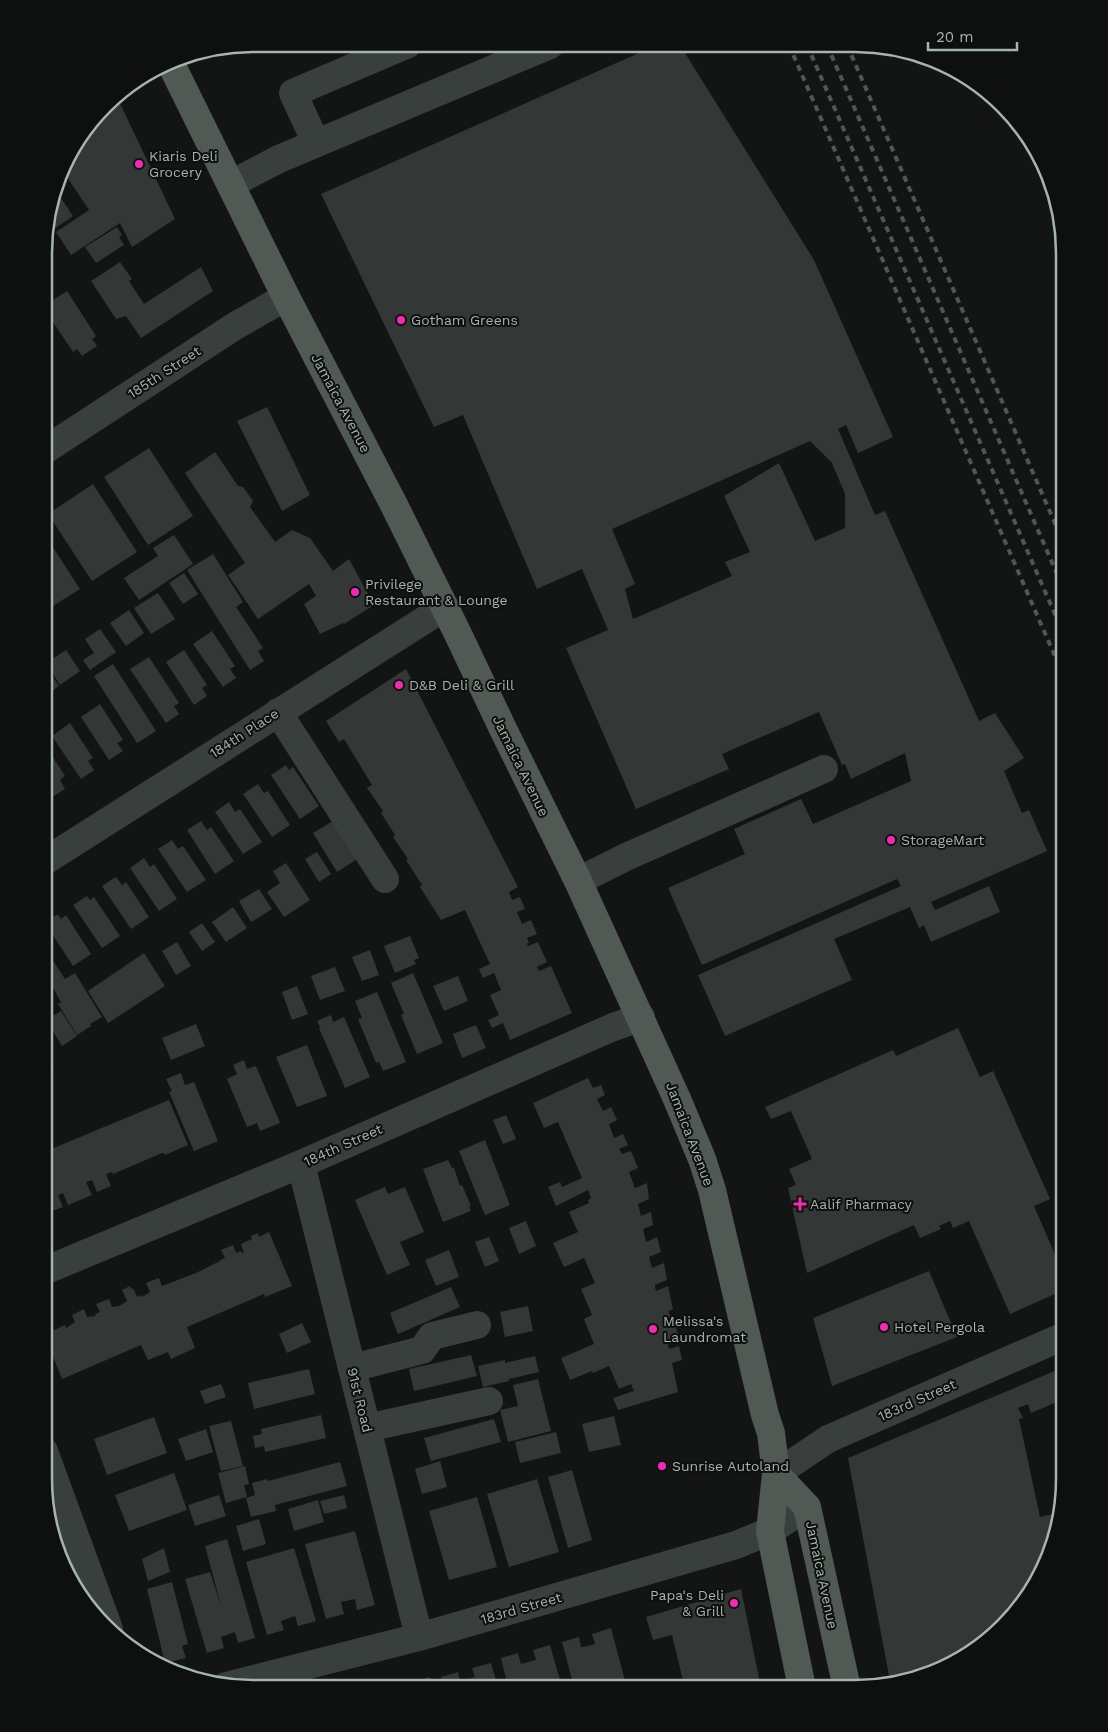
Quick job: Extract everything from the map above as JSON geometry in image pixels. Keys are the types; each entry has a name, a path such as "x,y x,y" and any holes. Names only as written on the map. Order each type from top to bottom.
{"main road":[{"name":"Jamaica Avenue","path":"176,68 286,298 445,607 578,881 691,1130 712,1190 765,1415 771,1433 776,1474 770,1531 800,1680"},
{"name":"Jamaica Avenue","path":"776,1474 807,1507 844,1680"}],"street":[{"path":"316,143 293,93 389,52"},
{"path":"231,184 316,143 533,52"},
{"name":"185th Street","path":"52,445 235,326 286,298"},
{"name":"184th Place","path":"52,857 445,607"},
{"path":"278,712 385,879"},
{"path":"578,881 626,857 824,769"},
{"name":"184th Street","path":"52,1268 301,1164 611,1028 641,1017"},
{"name":"91st Road","path":"301,1164 419,1637"},
{"path":"352,1368 422,1350 432,1336 477,1325"},
{"name":"183rd Street","path":"776,1474 828,1439 1056,1339"},
{"path":"367,1428 489,1401"},
{"path":"52,1473 103,1612"},
{"name":"183rd Street","path":"250,1680 419,1637 729,1548 770,1531 807,1507"}],"building":[{"path":"641,52 684,52 814,260 893,437 858,453 846,425 838,429 875,515 885,511 979,721 995,713 1024,758 1004,771 1022,813 1029,810 1047,851 931,902 935,910 989,886 1000,912 931,942 924,925 919,928 910,907 834,939 852,980 725,1036 698,975 901,886 897,879 702,965 668,888 745,854 734,829 801,799 813,824 911,781 905,753 851,779 845,764 842,765 819,712 722,754 729,769 636,809 566,648 608,630 582,569 537,589 463,415 434,427 321,194","holes":["810,441 832,463 845,494 845,528 815,541 779,463 724,496 750,552 725,562 732,576 633,619 625,589 635,584 612,529"]},
{"path":"120,103 175,219 132,247 120,223 71,255 56,232 89,210 67,178 86,142 102,121"},
{"path":"60,197 73,216 54,229"},
{"path":"117,227 122,235 119,237 124,245 96,263 85,247"},
{"path":"120,262 132,279 129,281 144,304 201,267 213,291 141,338 126,316 116,319 91,281"},
{"path":"67,291 96,336 92,339 97,346 82,356 77,349 73,352 52,320 52,301"},
{"path":"267,407 310,495 282,511 237,421"},
{"path":"149,448 193,516 148,545 104,477"},
{"path":"215,452 238,486 243,487 253,501 250,507 275,542 292,530 310,538 333,571 349,559 374,605 344,624 320,634 304,604 316,596 309,584 258,619 228,575 245,563 185,473"},
{"path":"93,484 137,552 92,581 52,520 52,511"},
{"path":"174,535 193,564 139,600 124,578 158,556 153,548"},
{"path":"52,546 80,589 52,607"},
{"path":"213,554 243,602 236,607 263,648 258,651 264,661 250,670 187,570"},
{"path":"184,573 198,594 183,604 169,583"},
{"path":"158,593 175,619 151,634 134,608"},
{"path":"129,610 144,633 126,646 110,623"},
{"path":"100,629 116,652 90,670 83,660 94,653 85,639"},
{"path":"212,631 235,666 230,669 236,678 223,687 193,644"},
{"path":"66,650 80,671 60,685 52,672 52,659"},
{"path":"184,650 207,685 202,688 207,696 194,705 166,662"},
{"path":"149,657 179,703 174,706 179,714 166,723 130,669"},
{"path":"113,664 156,731 137,743 94,676"},
{"path":"406,669 518,887 509,892 512,900 520,897 525,909 517,912 522,924 531,920 537,934 527,938 529,943 527,944 528,946 538,942 547,962 537,967 539,971 551,966 572,1013 510,1040 503,1023 492,1028 488,1020 499,1015 490,995 501,990 494,973 483,978 479,969 490,964 465,910 441,920 420,887 422,885 406,860 408,859 393,837 395,835 381,813 383,811 367,788 372,785 344,739 339,742 326,721"},
{"path":"52,676 59,686 52,691"},
{"path":"100,704 123,740 117,743 123,751 109,760 81,717"},
{"path":"70,723 93,758 88,761 94,770 81,779 52,736"},
{"path":"52,756 65,776 60,780 65,789 52,797"},
{"path":"286,765 289,770 293,767 319,806 300,819 271,775"},
{"path":"258,784 264,793 268,791 290,825 272,837 243,794"},
{"path":"229,802 235,812 240,809 262,842 243,854 215,812"},
{"path":"338,818 362,856 337,872 313,833"},
{"path":"201,821 207,830 211,827 234,861 215,874 187,830"},
{"path":"172,840 178,849 183,846 206,880 187,892 158,849"},
{"path":"317,852 331,874 319,882 305,859"},
{"path":"144,858 150,867 154,864 177,899 159,911 130,868"},
{"path":"286,863 310,900 284,917 267,892 280,883 273,871"},
{"path":"116,877 122,885 126,882 149,917 131,929 102,886"},
{"path":"259,889 272,909 251,922 239,901"},
{"path":"87,896 90,900 94,897 120,936 102,948 73,905"},
{"path":"233,907 247,928 226,942 212,922"},
{"path":"58,914 61,919 66,915 91,954 73,966 52,934 52,918"},
{"path":"202,923 215,942 202,951 189,932"},
{"path":"410,936 419,958 414,960 416,964 395,973 384,946"},
{"path":"177,942 191,966 176,975 162,951"},
{"path":"370,950 379,975 362,981 352,957"},
{"path":"144,953 165,986 108,1023 88,991"},
{"path":"52,959 65,979 75,973 102,1017 77,1035 58,1004 61,1002 52,986"},
{"path":"335,967 345,991 320,1000 311,976"},
{"path":"413,973 443,1043 417,1054 401,1015 404,1014 391,983"},
{"path":"458,976 468,1001 444,1011 433,986"},
{"path":"297,986 308,1014 292,1020 282,992"},
{"path":"377,992 406,1062 383,1071 379,1062 376,1063 358,1019 362,1018 355,1001"},
{"path":"61,1011 77,1036 62,1046 52,1030 52,1016"},
{"path":"331,1015 333,1022 344,1017 370,1077 345,1088 317,1021"},
{"path":"196,1024 205,1046 171,1060 162,1038"},
{"path":"476,1025 486,1048 462,1058 453,1034"},
{"path":"958,1028 980,1077 993,1071 1050,1199 1034,1206 1056,1257 1056,1294 1010,1314 969,1221 953,1228 950,1221 939,1226 941,1229 920,1238 914,1225 807,1273 788,1188 796,1185 789,1169 812,1159 791,1111 771,1119 765,1107 893,1050 896,1056"},
{"path":"307,1045 327,1096 297,1107 276,1057"},
{"path":"244,1060 247,1069 256,1066 280,1123 260,1131 257,1123 247,1127 227,1079 237,1074 233,1065"},
{"path":"181,1073 185,1085 194,1082 218,1141 194,1151 169,1092 172,1091 166,1079"},
{"path":"588,1078 593,1088 601,1085 605,1095 597,1099 603,1111 611,1107 617,1120 609,1124 614,1138 623,1134 628,1145 619,1149 622,1154 631,1151 638,1168 629,1172 635,1188 647,1183 649,1199 638,1204 641,1216 651,1212 653,1225 643,1229 646,1242 657,1237 661,1252 649,1257 652,1268 664,1263 667,1280 655,1285 655,1287 656,1291 668,1286 673,1309 668,1311 679,1335 667,1340 669,1349 679,1346 682,1360 672,1363 678,1392 618,1410 613,1398 634,1391 631,1384 619,1389 609,1366 570,1380 561,1358 594,1344 584,1319 592,1315 581,1289 595,1283 584,1258 564,1267 553,1243 578,1232 569,1212 589,1203 588,1200 591,1198 588,1190 556,1206 548,1187 560,1182 562,1187 582,1178 558,1122 544,1128 533,1103"},
{"path":"169,1100 188,1145 165,1155 162,1153 113,1174 112,1172 106,1174 111,1186 97,1192 92,1180 86,1182 92,1195 68,1205 63,1193 58,1195 63,1207 52,1211 52,1149"},
{"path":"506,1115 516,1139 503,1144 493,1120"},
{"path":"485,1140 510,1205 485,1215 459,1151"},
{"path":"448,1160 452,1168 454,1168 460,1186 462,1185 471,1206 469,1206 471,1211 443,1222 423,1169"},
{"path":"385,1187 388,1194 405,1187 424,1232 400,1242 410,1265 387,1275 355,1200"},
{"path":"526,1221 536,1246 519,1254 509,1228"},
{"path":"269,1232 292,1286 265,1297 264,1294 187,1327 195,1348 171,1359 168,1352 148,1360 141,1345 62,1379 52,1354 52,1331 65,1325 66,1328 75,1322 72,1315 84,1309 87,1317 96,1316 95,1314 100,1312 96,1304 109,1299 112,1307 119,1306 127,1301 122,1290 130,1286 137,1297 140,1295 142,1297 150,1292 146,1283 159,1278 162,1286 196,1273 225,1258 221,1250 233,1245 236,1253 241,1251 244,1253 241,1244 252,1239 251,1236 258,1233 259,1237"},
{"path":"489,1237 499,1261 485,1267 475,1242"},
{"path":"449,1250 459,1277 436,1286 425,1260"},
{"name":"Hotel Pergola","path":"929,1271 957,1337 832,1386 813,1318"},
{"path":"451,1287 460,1307 398,1334 390,1313"},
{"path":"528,1306 533,1331 505,1337 500,1312"},
{"path":"302,1323 311,1342 287,1353 279,1334"},
{"path":"471,1355 477,1376 414,1391 409,1369"},
{"path":"535,1356 539,1372 483,1387 478,1366 505,1360 505,1363"},
{"path":"309,1369 315,1394 254,1409 248,1383"},
{"path":"1056,1370 1056,1402 1031,1413 1028,1404 1018,1408 1023,1418 1019,1419 1040,1517 1053,1514 1049,1531 1035,1568 1014,1601 987,1630 966,1646 944,1659 907,1673 889,1677 848,1458"},
{"path":"538,1379 551,1431 508,1442 500,1410 518,1406 513,1385"},
{"path":"221,1384 226,1397 205,1404 200,1391"},
{"path":"321,1415 326,1438 265,1452 264,1446 255,1448 253,1436 262,1434 261,1429"},
{"path":"614,1416 621,1445 589,1452 582,1424"},
{"path":"154,1417 167,1453 107,1475 94,1439"},
{"path":"494,1419 501,1442 431,1461 424,1438"},
{"path":"231,1421 243,1466 221,1471 209,1426"},
{"path":"206,1429 213,1452 186,1461 178,1439"},
{"path":"556,1432 561,1453 520,1463 515,1442"},
{"path":"440,1461 447,1487 422,1494 415,1469"},
{"path":"340,1462 347,1486 275,1505 276,1511 251,1517 246,1498 255,1495 252,1483 267,1479 268,1481"},
{"path":"245,1466 249,1484 244,1485 247,1497 226,1503 218,1473"},
{"path":"572,1470 592,1540 568,1548 548,1477"},
{"path":"174,1473 187,1510 129,1531 115,1495"},
{"path":"537,1479 559,1552 509,1567 487,1494"},
{"path":"219,1495 226,1516 195,1526 188,1505"},
{"path":"344,1495 347,1508 324,1514 320,1501"},
{"path":"477,1497 497,1567 449,1580 429,1511"},
{"path":"318,1500 324,1522 294,1531 288,1509"},
{"path":"259,1519 266,1544 243,1551 236,1526"},
{"path":"355,1531 375,1605 357,1610 355,1599 341,1602 344,1614 326,1619 305,1544"},
{"path":"227,1539 255,1638 238,1643 235,1632 221,1637 224,1648 207,1653 185,1579 210,1572 222,1609 205,1546"},
{"path":"164,1548 170,1572 148,1581 142,1559"},
{"path":"294,1548 316,1621 298,1626 295,1616 281,1621 284,1630 267,1635 246,1562"},
{"path":"172,1582 188,1644 182,1646 186,1658 170,1662 164,1659 147,1589"},
{"path":"741,1589 759,1680 683,1680 672,1635 653,1640 646,1617"},
{"path":"611,1628 625,1680 572,1680 562,1642 579,1637 581,1647 588,1646 595,1644 592,1634"},
{"path":"550,1645 560,1680 506,1680 501,1658 518,1653 521,1664 536,1660 533,1650"},
{"path":"491,1663 496,1680 464,1680 475,1677 472,1668"},
{"path":"458,1672 460,1680 442,1680 441,1677"},
{"path":"430,1677 431,1680 419,1680"}],"railway":[{"path":"792,52 1056,659"},
{"path":"810,52 1056,617"},
{"path":"830,52 1056,572"},
{"path":"850,52 1056,526"}],"place":[{"name":"Kiaris Deli Grocery","path":"139,164"},
{"name":"Gotham Greens","path":"401,320"},
{"name":"Privilege Restaurant & Lounge","path":"355,592"},
{"name":"D&B Deli & Grill","path":"399,685"},
{"name":"StorageMart","path":"891,840"},
{"name":"Aalif Pharmacy","path":"800,1204"},
{"name":"Hotel Pergola","path":"884,1327"},
{"name":"Melissa's Laundromat","path":"653,1329"},
{"name":"Sunrise Autoland","path":"662,1466"},
{"name":"Papa's Deli & Grill","path":"734,1603"}]}
